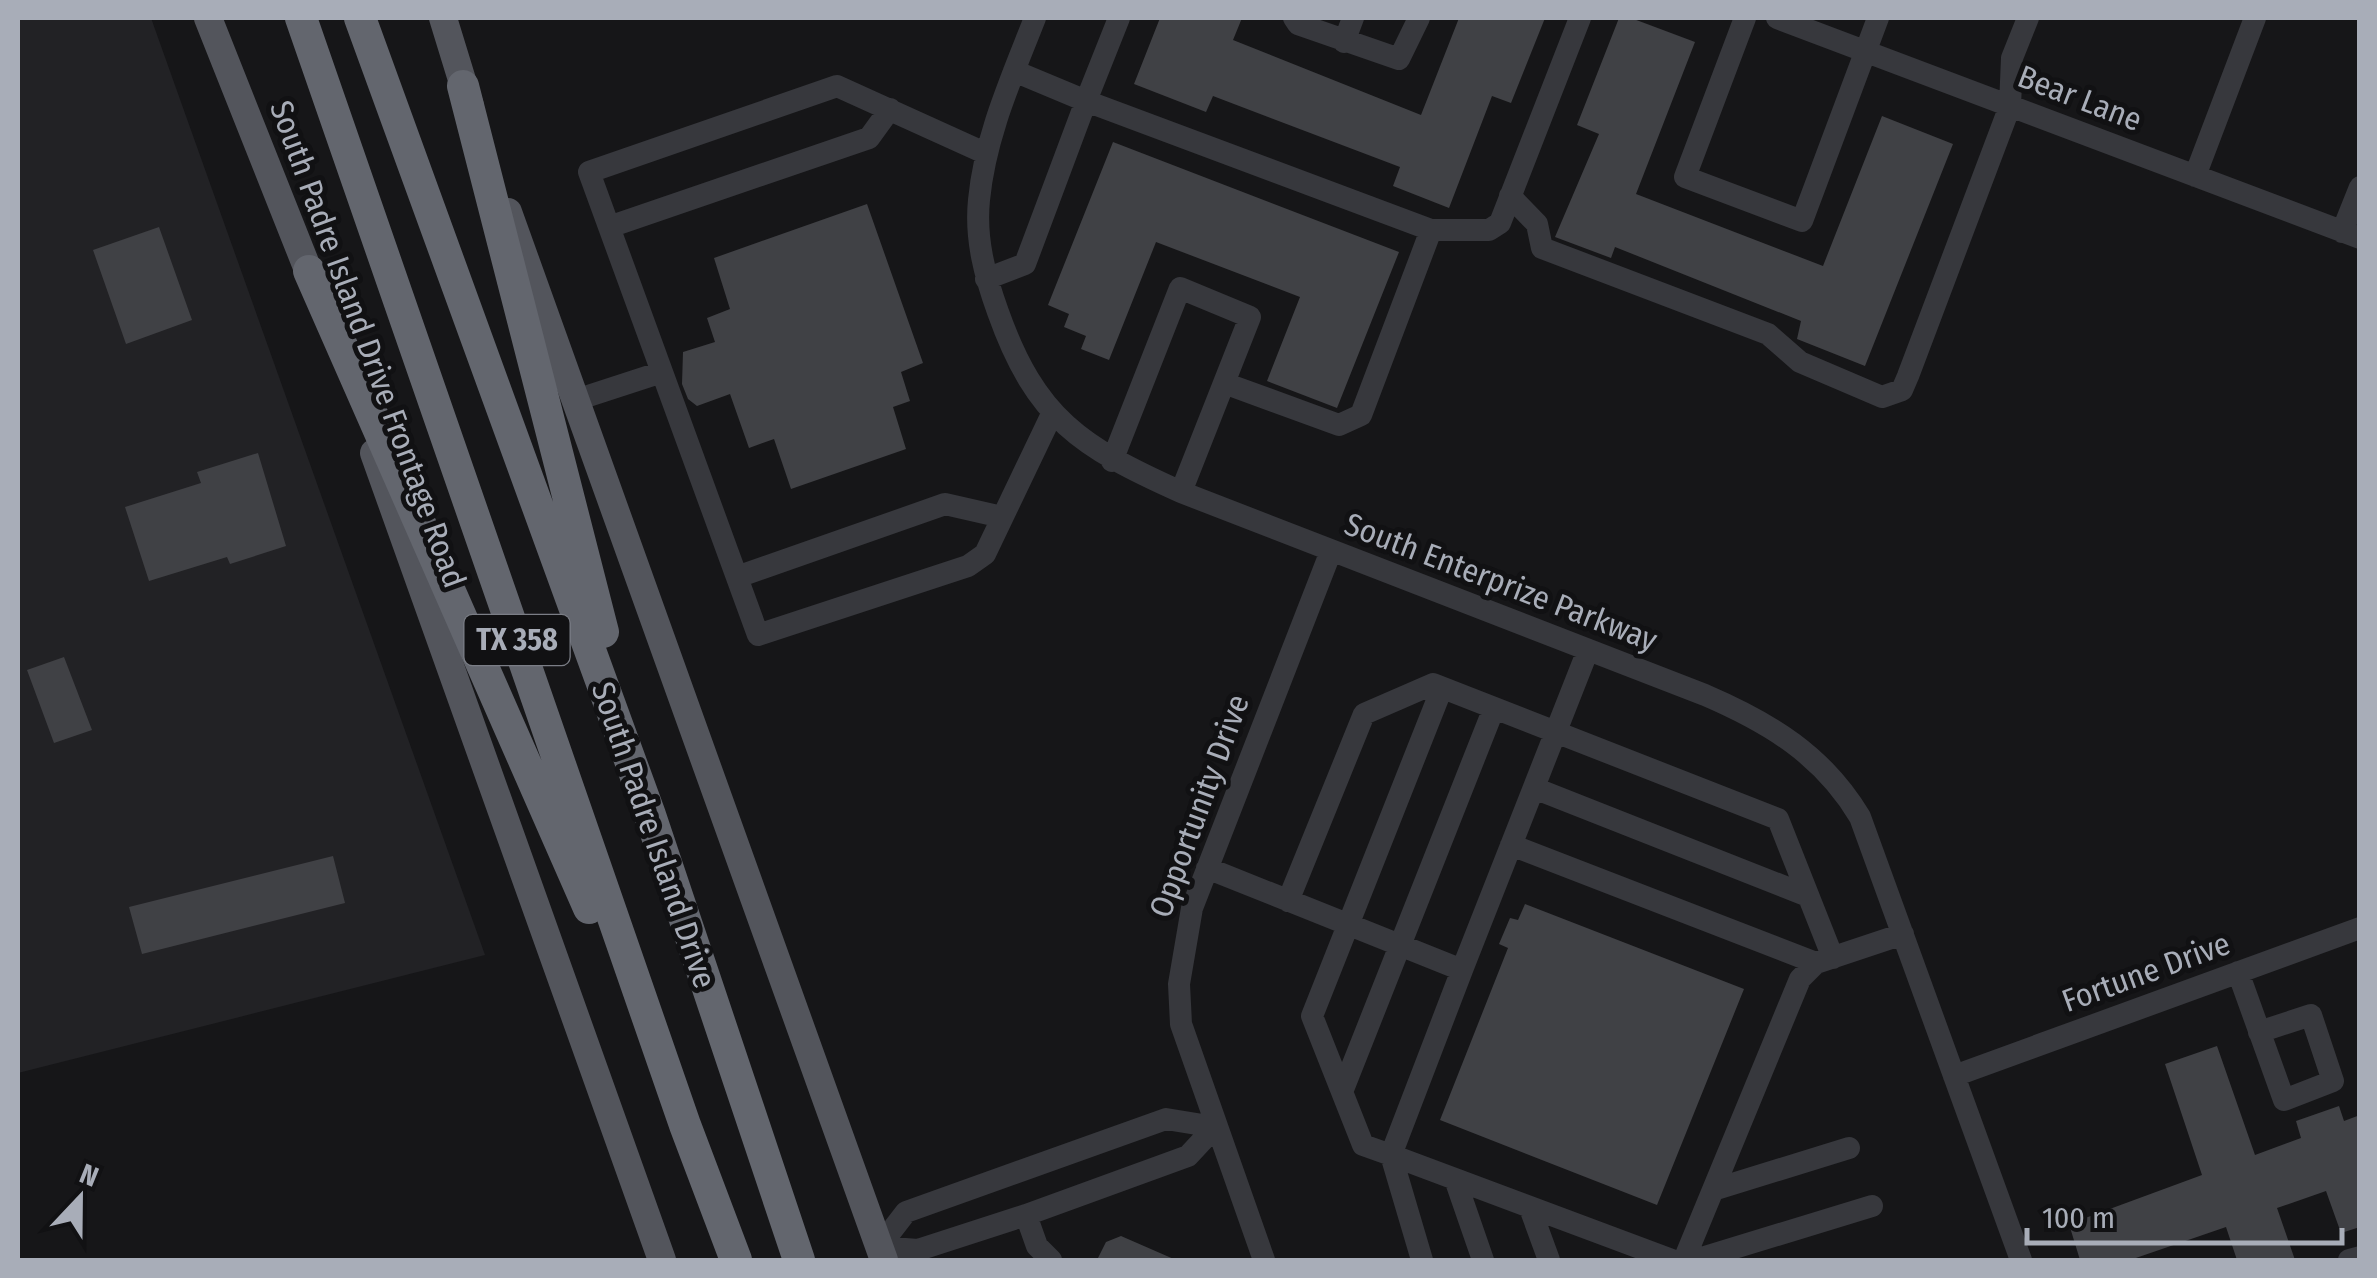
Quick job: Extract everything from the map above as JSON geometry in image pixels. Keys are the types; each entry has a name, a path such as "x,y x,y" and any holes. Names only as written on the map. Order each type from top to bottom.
{"highway":[{"name":"South Padre Island Drive","path":"301,18 685,1125 736,1260"},
{"name":"South Padre Island Drive","path":"360,18 650,815 799,1260"},
{"path":"464,86 650,815"},
{"path":"309,271 685,1125"},
{"path":"768,1171 815,1260"}],"main road":[{"name":"South Padre Island Drive Frontage Road","path":"208,18 309,271 662,1260"},
{"path":"443,18 882,1254"}],"street":[{"name":"South Enterprize Parkway","path":"1035,18 987,154 978,219 986,279 1013,354 1052,414 1112,461 1180,492 1746,714 1814,757 1842,787 1860,817 2021,1260"},
{"path":"986,279 1025,264 1119,18"},
{"path":"1294,18 1298,24 1399,60 1419,18"},
{"path":"1344,42 1354,18"},
{"path":"1014,71 1432,230 1489,230 1500,224 1580,18"},
{"path":"1746,18 1685,178 1802,221 1878,18"},
{"name":"Bear Lane","path":"1777,18 2351,235"},
{"path":"1510,196 1537,224 1542,248 1768,334 1800,362 1882,397 1902,390 2010,106 2012,58 2028,18"},
{"path":"2195,176 2256,18"},
{"path":"987,154 837,86 589,172 758,635 968,566 985,554 1052,414"},
{"path":"609,227 869,138 890,110"},
{"path":"2351,235 2360,188"},
{"path":"1224,383 1339,425 1362,415 1432,230"},
{"path":"1112,461 1180,288 1250,317 1180,492"},
{"path":"576,400 662,372"},
{"path":"737,578 945,504 1002,517"},
{"name":"Opportunity Drive","path":"1264,1260 1181,1024 1179,984 1184,941 1207,868 1332,551"},
{"path":"1422,1260 1390,1155 1588,650"},
{"path":"1288,900 1364,714 1433,684 1778,819 1808,896 1825,960"},
{"path":"1442,688 1312,1016 1342,1092 1364,1146 1672,1260"},
{"path":"1342,1092 1494,708"},
{"path":"1534,788 1808,896"},
{"path":"1511,845 1825,960"},
{"path":"1207,868 1462,970"},
{"name":"Fortune Drive","path":"1954,1076 2360,928"},
{"path":"1684,1260 1800,979 1825,960 1903,934"},
{"path":"2238,972 2259,1032"},
{"path":"882,1254 906,1212 1166,1120 1215,1127"},
{"path":"882,1254 918,1250 1188,1156 1215,1127"},
{"path":"1713,1190 1849,1148"},
{"path":"1454,1179 1483,1260"},
{"path":"1695,1260 1872,1206"},
{"path":"1530,1208 1549,1260"},
{"path":"1026,1214 1036,1246 1051,1260"},
{"path":"1611,1238 1618,1260"},
{"path":"2348,1260 2360,1257"}],"shaded area":[{"path":"18,18 151,18 485,955 18,1073"}],"building":[{"path":"1160,18 1242,18 1233,40 1421,115 1459,18 1545,18 1511,103 1492,96 1449,208 1393,186 1400,167 1213,96 1206,112 1134,84"},
{"path":"1619,18 1631,18 1695,42 1636,194 1823,266 1882,116 1953,144 1865,366 1797,339 1801,321 1615,247 1611,258 1555,237 1599,134 1577,125"},
{"path":"1113,142 1399,252 1337,408 1267,381 1300,297 1156,242 1109,360 1081,349 1086,336 1064,327 1069,314 1048,305"},
{"path":"867,204 923,363 901,372 910,401 893,407 906,449 791,489 774,439 749,448 730,394 697,406 688,399 682,384 683,352 715,342 707,318 730,309 714,258"},
{"path":"159,227 192,320 126,344 93,250"},
{"path":"258,453 286,546 230,564 227,557 149,581 125,507 201,483 197,472"},
{"path":"64,657 92,730 54,743 27,670"},
{"path":"333,856 345,903 142,954 129,907"},
{"path":"1525,904 1744,989 1657,1205 1440,1120 1508,948 1499,944 1510,918 1518,920"},
{"path":"2217,1046 2255,1155 2301,1138 2296,1121 2339,1106 2344,1121 2360,1115 2360,1227 2341,1233 2326,1191 2277,1208 2295,1260 2237,1260 2226,1227 2130,1260 2080,1260 2069,1224 2202,1175 2165,1064"},
{"path":"1121,1236 1176,1260 1097,1260 1106,1242"}]}
